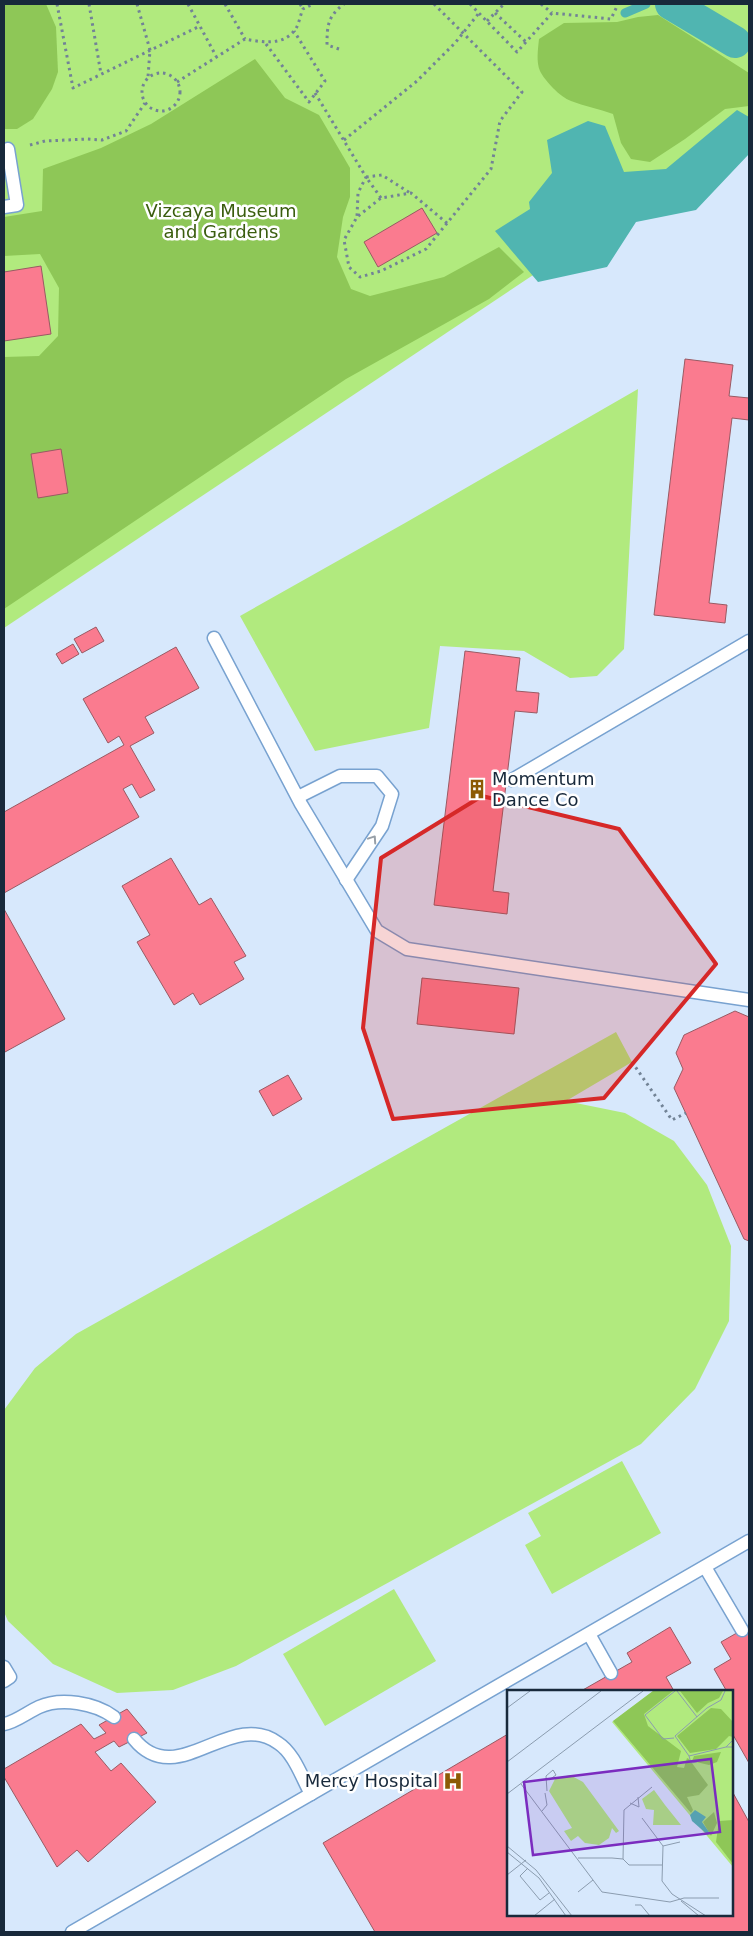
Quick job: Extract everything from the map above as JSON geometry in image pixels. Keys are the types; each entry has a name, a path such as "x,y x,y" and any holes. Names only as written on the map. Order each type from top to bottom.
{"lane":[{"path":"4,207 17,205 8,150"},
{"path":"214,638 298,797 377,931 407,949 749,1000"},
{"path":"512,780 749,641"},
{"path":"298,797 340,776 377,776 392,794 382,826 346,880"},
{"path":"72,1932 749,1541"},
{"path":"705,1567 742,1630"},
{"path":"589,1634 611,1673"},
{"path":"4,1667 10,1678 4,1681"},
{"path":"4,1724 42,1706 66,1702 86,1704 103,1709 114,1717"},
{"path":"134,1739 142,1749 152,1756 172,1758 189,1754 229,1737 246,1733 266,1735 280,1744 286,1751 311,1794"}],"path":[{"path":"56,4 73,88 200,26"},
{"path":"89,4 102,74"},
{"path":"137,4 150,50 148,77 142,87 143,98 145,103 156,111 169,110 174,106 180,95 177,82 173,77 160,73 148,77"},
{"path":"188,4 216,56"},
{"path":"225,4 245,39"},
{"path":"300,4 303,9"},
{"path":"177,82 245,39 266,43 286,37 294,31 303,9 313,4"},
{"path":"339,49 326,45 327,27 334,12 344,4"},
{"path":"411,193 381,198 357,217 344,240 349,267 360,276 381,271 426,249 448,224 490,169 500,121 522,92 434,4"},
{"path":"487,22 504,4"},
{"path":"541,4 552,13 611,19 618,4"},
{"path":"473,5 478,13 517,52 552,13"},
{"path":"344,140 417,81 454,43 478,13"},
{"path":"495,13 526,42"},
{"path":"266,43 309,102 325,81 294,31"},
{"path":"315,93 366,178 381,198"},
{"path":"8,150 45,141 87,138 102,140 126,131 145,103"},
{"path":"366,178 382,175 411,193 448,224"},
{"path":"357,217 358,193 366,178"},
{"path":"632,1062 672,1120 686,1113"}],"highlighted area":[{"path":"482,796 619,829 716,964 604,1098 393,1119 363,1028 381,858"}],"green space":[{"name":"Vizcaya Museum and Gardens","path":"4,4 749,4 749,131 4,628"},
{"path":"4,4 46,4 56,27 58,72 52,89 33,119 17,129 4,129"},
{"path":"658,15 749,73 749,106 725,109 650,162 631,159 621,143 613,114 571,101 553,88 540,71 538,51 539,39 564,23 617,22"},
{"path":"255,59 285,98 319,115 350,168 350,197 343,217 337,257 351,289 370,296 444,277 499,247 524,272 489,299 346,379 4,609 4,357 39,356 58,336 59,288 40,254 4,256 4,217 42,211 43,169 101,148 151,124"},
{"path":"638,389 624,649 597,676 570,678 524,651 440,646 429,728 315,751 240,616"},
{"path":"616,1032 632,1062 566,1101 625,1113 674,1141 707,1185 731,1246 729,1321 695,1389 641,1444 236,1666 173,1690 117,1693 53,1664 8,1621 4,1612 4,1410 35,1368 76,1334"},
{"path":"622,1461 661,1533 552,1594 525,1545 541,1536 528,1513"},
{"path":"394,1589 436,1661 325,1726 283,1654"}],"shaded area":[{"path":"737,110 749,117 749,154 696,210 636,222 607,267 538,282 495,231 530,209 529,202 552,173 547,140 588,121 605,126 624,172 666,169"}],"building":[{"path":"422,208 437,233 378,267 364,242"},
{"path":"41,266 51,334 4,341 4,272"},
{"path":"685,359 733,365 729,396 749,398 749,420 732,418 709,603 727,605 725,623 654,615"},
{"path":"61,449 68,493 38,498 31,454"},
{"path":"96,627 104,641 82,653 74,639"},
{"path":"73,644 79,654 62,664 56,654"},
{"path":"176,647 199,688 145,717 154,733 130,746 155,790 140,798 132,784 123,789 139,817 4,893 4,812 124,745 119,736 108,743 83,699"},
{"name":"Momentum Dance Co","path":"465,651 520,658 516,691 539,693 537,713 515,711 493,891 509,893 507,914 434,905"},
{"path":"171,858 199,905 211,898 246,956 234,962 244,979 200,1005 193,993 174,1005 137,942 150,935 122,886"},
{"path":"4,909 65,1019 5,1052 4,1050"},
{"path":"422,978 519,988 514,1034 417,1024"},
{"path":"735,1011 749,1017 749,1241 744,1239 674,1088 683,1069 676,1053 684,1035"},
{"path":"288,1075 302,1099 273,1116 259,1091"},
{"path":"749,1626 749,1763 733,1735 733,1690 726,1690 714,1669 731,1659 721,1642"},
{"path":"670,1627 691,1663 666,1677 673,1690 583,1690 632,1662 627,1653"},
{"path":"127,1709 147,1733 119,1747 114,1741 95,1752 111,1771 121,1763 156,1802 88,1862 77,1850 57,1867 4,1777 4,1769 81,1724 94,1739 106,1733 99,1725"},
{"path":"507,1735 507,1916 733,1916 733,1793 749,1822 749,1932 375,1932 323,1843"}],"waterway":[{"path":"625,13 646,4"},
{"path":"671,4 735,42"}],"place":[{"name":"Momentum Dance Co","path":"477,789"},
{"name":"Mercy Hospital","path":"453,1781"}]}
